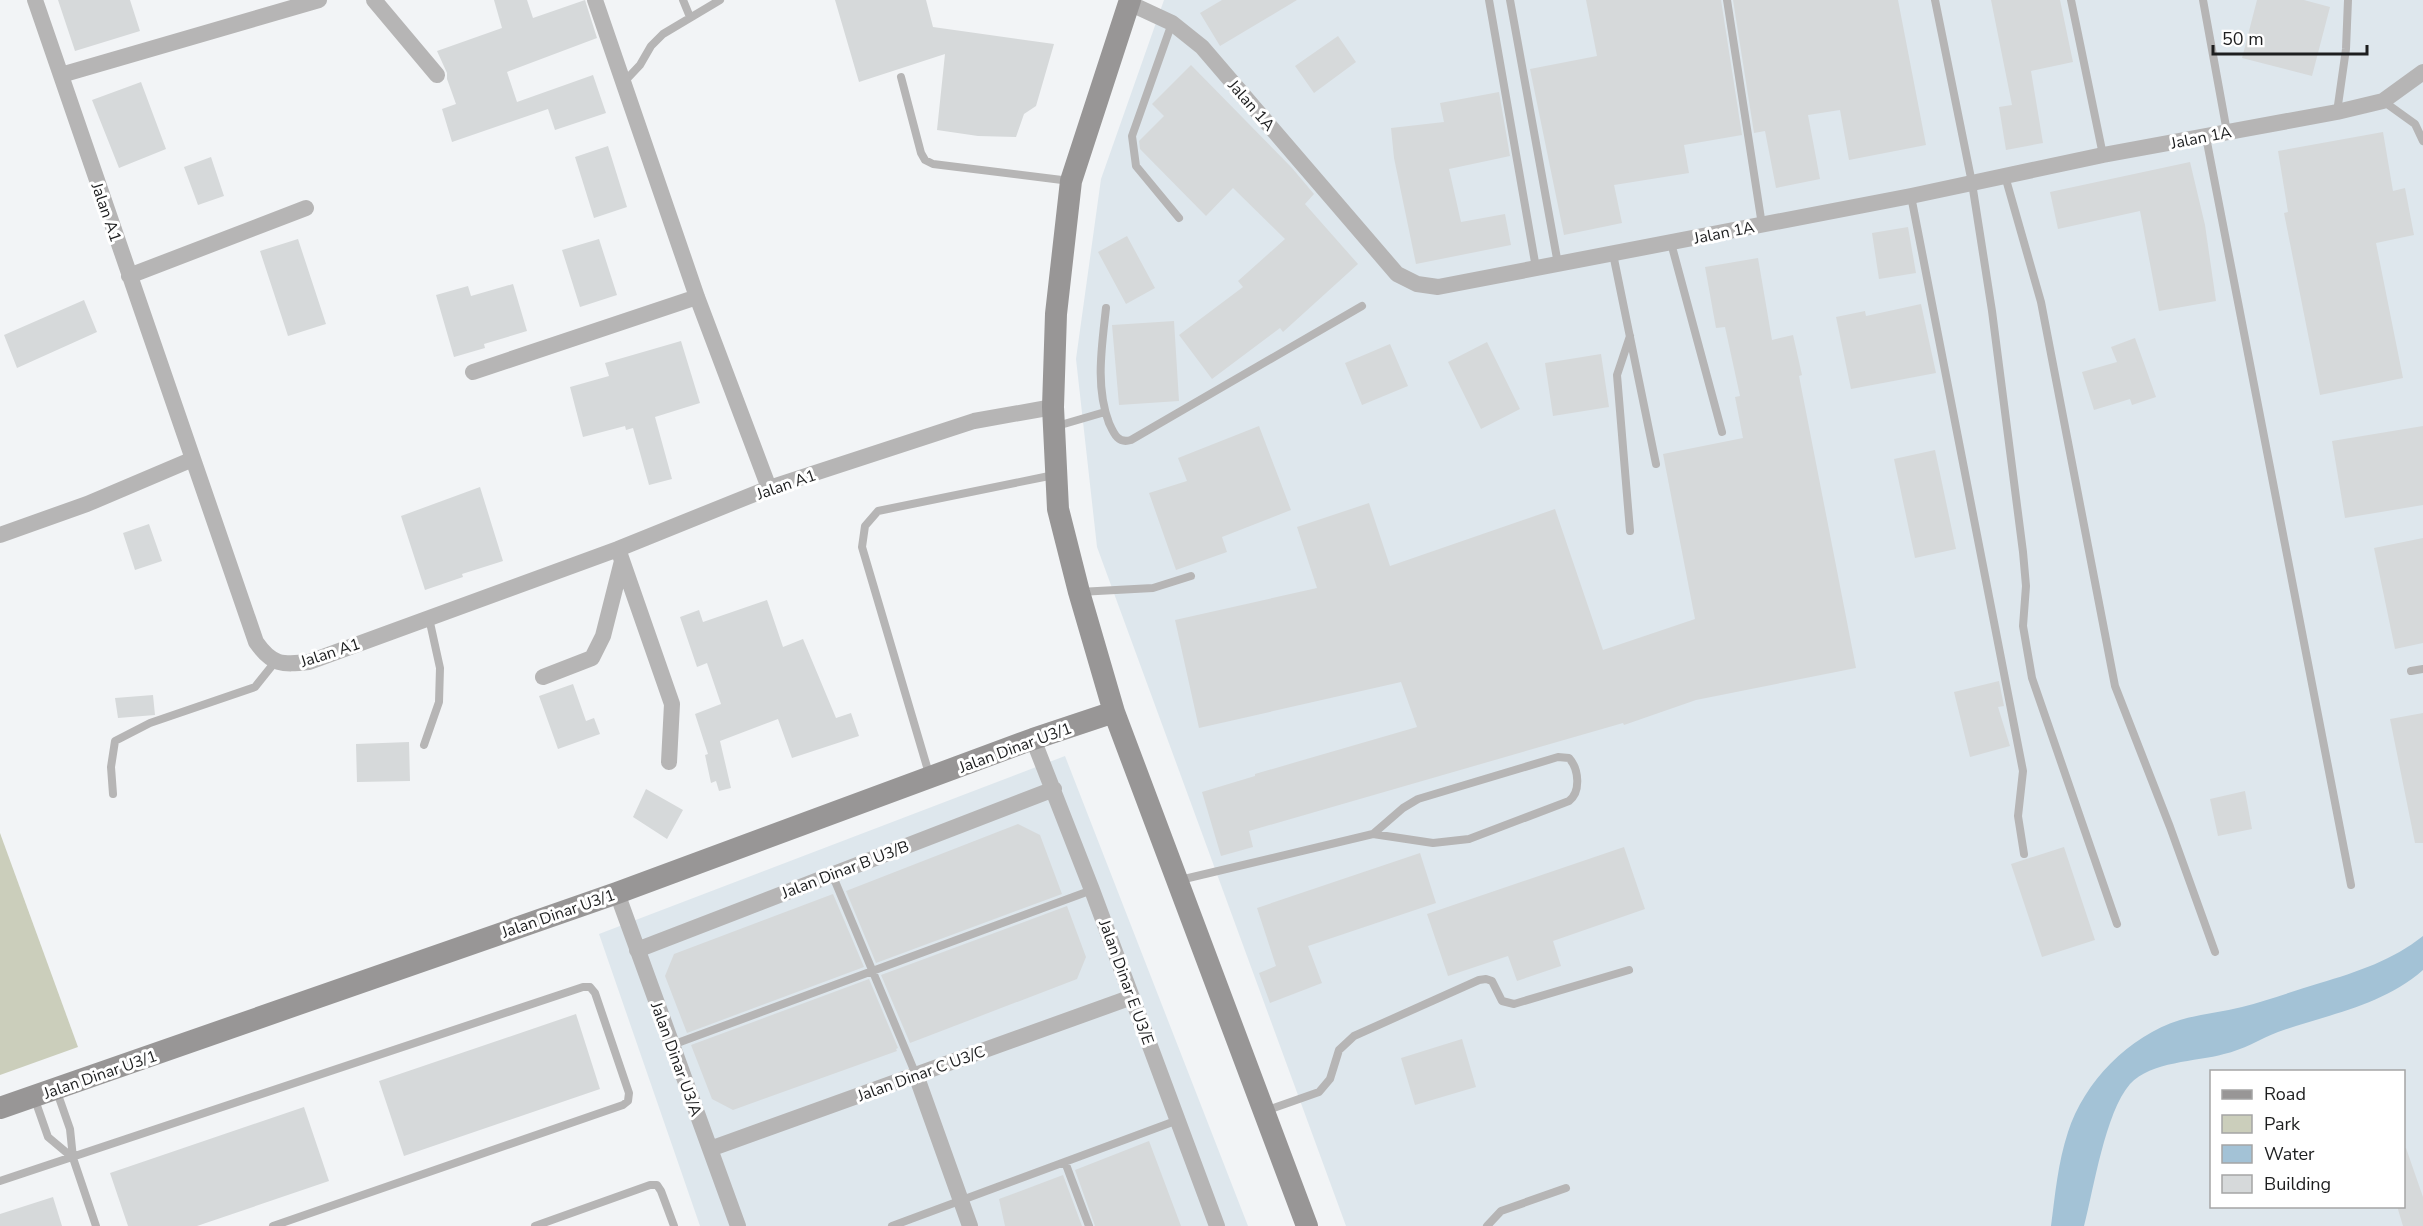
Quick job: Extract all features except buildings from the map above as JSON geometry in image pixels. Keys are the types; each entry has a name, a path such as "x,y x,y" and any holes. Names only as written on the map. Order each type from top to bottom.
{"street":[{"name":"Jalan A1","path":"35,0 256,642 275,662 290,664 309,662 429,618 620,555 770,489 974,422 1053,417"},
{"path":"60,75 319,0"},
{"path":"374,0 437,75"},
{"path":"595,0 697,297 770,489"},
{"path":"1130,2 1071,181 1056,314 1053,417 1058,509 1079,592 1114,712 1307,1226"},
{"name":"Jalan 1A","path":"1130,2 1172,23 1202,47 1397,274 1417,284 1438,287 1911,196 2103,155 2337,112 2383,101 2423,72"},
{"path":"129,276 306,208"},
{"path":"473,372 697,297"},
{"path":"0,535 87,504 193,459"},
{"path":"543,677 592,658 603,636 620,555"},
{"path":"620,555 672,704 669,762"},
{"name":"Jalan Dinar U3/1","path":"0,1108 617,893 930,777 1114,712"},
{"name":"Jalan Dinar E U3/E","path":"1033,740 1054,789 1217,1226"},
{"name":"Jalan Dinar B U3/B","path":"638,951 1054,789"},
{"name":"Jalan Dinar U3/A","path":"617,893 738,1226"},
{"name":"Jalan Dinar C U3/C","path":"710,1149 1132,997"},
{"path":"916,1075 970,1226"}],"lane":[{"path":"683,0 690,17"},
{"path":"623,83 663,34 720,0"},
{"path":"1489,0 1536,268"},
{"path":"1510,0 1558,264"},
{"path":"1726,0 1762,225"},
{"path":"1935,0 1972,183 1992,311 2023,552 2026,586 2023,626 2032,678 2117,924"},
{"path":"2071,0 2103,155"},
{"path":"2203,0 2227,132"},
{"path":"2337,112 2346,49 2348,0"},
{"path":"1172,23 1132,136 1136,166 1179,218"},
{"path":"901,77 921,153 925,160 933,164 1071,181"},
{"path":"2383,101 2415,124 2423,141"},
{"path":"2206,137 2351,885"},
{"path":"2005,176 2041,302 2115,686 2215,951"},
{"path":"1911,196 2023,771 2018,816 2024,854"},
{"path":"1671,243 1722,432"},
{"path":"1613,254 1656,464"},
{"path":"1106,308 1101,390 1105,412 1114,434 1119,440 1125,442 1362,306"},
{"path":"1630,336 1617,375 1630,531"},
{"path":"1053,417 1105,412"},
{"path":"930,777 862,547 865,526 878,511 1056,475"},
{"path":"1079,592 1153,588 1191,576"},
{"path":"424,745 440,702 440,668 429,618"},
{"path":"112,794 111,766 115,741 150,723 255,687 275,662"},
{"path":"2410,671 2423,669"},
{"path":"1178,880 1373,834 1433,843 1469,839 1569,801 1574,797 1577,781 1573,762 1569,758 1558,757 1418,799 1403,808 1373,834"},
{"path":"832,874 916,1075"},
{"path":"672,1045 1092,890"},
{"path":"1264,1111 1318,1092 1330,1079 1339,1050 1354,1036 1479,980 1492,981 1502,1001 1514,1004 1629,970"},
{"path":"0,1181 583,987 590,987 595,993 629,1094 628,1101 623,1105 273,1226"},
{"path":"56,1089 70,1129 73,1158 96,1226"},
{"path":"34,1096 48,1137 73,1158"},
{"path":"892,1226 1178,1120"},
{"path":"1065,1162 1089,1226"},
{"path":"535,1226 650,1185 657,1185 661,1191 674,1226"},
{"path":"1487,1226 1501,1211 1566,1188"}],"shaded area":[{"path":"1164,0 2423,0 2423,1226 1346,1226 1097,547 1076,359 1101,179"},
{"path":"1065,756 1248,1226 700,1226 599,934"}],"green space":[{"path":"0,833 78,1047 0,1075"}],"water":[{"path":"2423,936 2423,970 2373,1001 2278,1032 2231,1052 2174,1063 2139,1076 2121,1097 2107,1132 2084,1226 2051,1226 2062,1155 2075,1113 2097,1079 2126,1049 2161,1027 2180,1020 2234,1009 2361,970 2387,959"}]}
